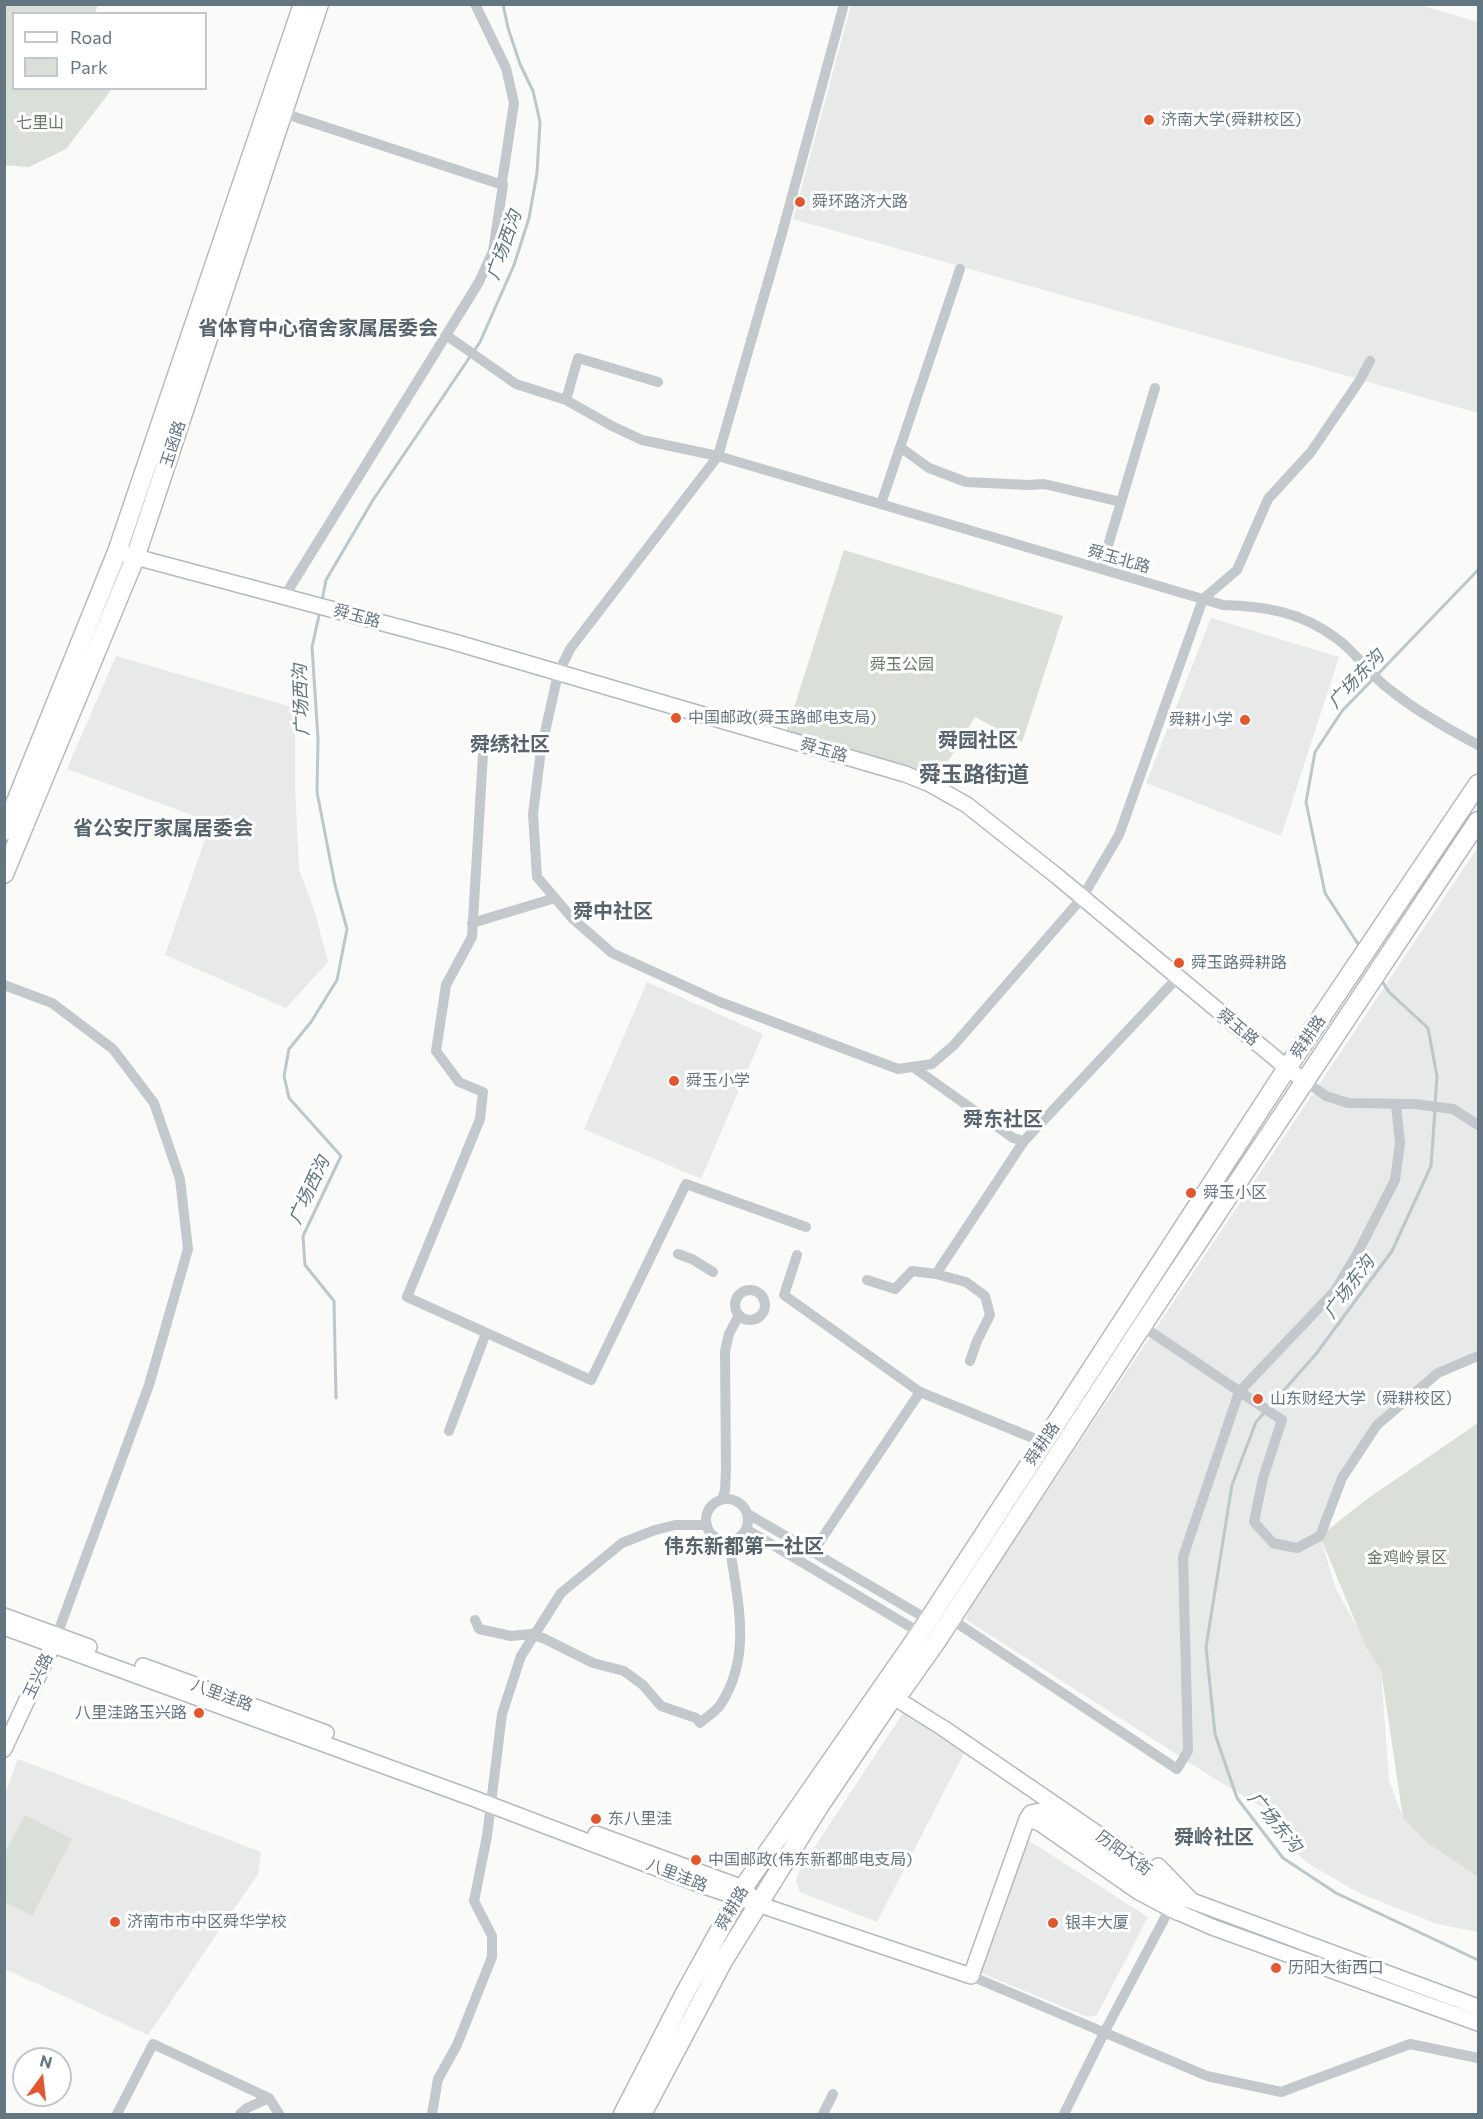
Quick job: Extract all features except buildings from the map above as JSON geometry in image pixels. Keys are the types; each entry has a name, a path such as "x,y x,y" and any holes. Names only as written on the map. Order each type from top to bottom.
{"main road":[{"name":"玉函路","path":"4,831 117,552 303,4"},
{"name":"玉函路","path":"4,874 135,558 319,4"},
{"name":"舜玉路","path":"117,552 454,642 905,774 930,784 967,805 1305,1081"},
{"name":"舜耕路","path":"936,1628 1043,1442 1287,1068 1479,784"},
{"name":"舜耕路","path":"623,2115 740,1893 936,1628 1142,1326 1479,821"},
{"name":"八里洼路","path":"4,1616 55,1640 740,1893 759,1905"},
{"name":"八里洼路","path":"4,1627 55,1640"},
{"name":"玉兴路","path":"4,1749 55,1640"},
{"name":"舜耕路","path":"642,2115 723,1961 891,1689"},
{"name":"历阳大街","path":"891,1689 1157,1865 1192,1901 1479,2007"},
{"name":"历阳大街","path":"891,1689 943,1728 1152,1871 1162,1882 1172,1905 1212,1927 1479,2023"},
{"path":"759,1905 971,1976 1027,1819 1031,1813 1040,1811 1054,1815 1172,1905 1192,1901"}],"street":[{"path":"475,4 506,68 514,103 502,182"},
{"path":"844,4 718,456 570,649 558,674 541,750 533,814 537,876 572,918 612,953 720,1002 898,1069 932,1064 954,1045 1082,898 1119,835 1203,599 1238,570 1268,499 1311,452 1360,380 1370,361"},
{"path":"283,113 503,185 493,251 479,282 284,597"},
{"path":"881,504 960,269"},
{"name":"舜玉北路","path":"446,335 516,384 566,400 642,440 718,456 1223,605 1254,606 1293,614 1337,638 1388,689 1446,728 1479,746"},
{"path":"566,400 578,358 658,382"},
{"path":"1101,569 1155,388"},
{"path":"900,447 929,468 966,482 1044,484 1121,502"},
{"path":"541,750 484,738 472,938 446,984 436,1052 459,1082 483,1092 480,1119 407,1297 591,1380 686,1184 806,1227"},
{"path":"472,923 555,898"},
{"path":"936,1274 1024,1141 1178,977"},
{"path":"4,985 52,1003 113,1049 154,1103 180,1179 188,1249 149,1385 55,1640"},
{"path":"913,1067 1013,1138 1024,1141"},
{"path":"1305,1081 1326,1096 1348,1103 1415,1104 1453,1109 1476,1123"},
{"path":"722,1499 735,1500 745,1508 748,1514 812,1553 1177,1769 1188,1751 1183,1557 1239,1392 1334,1292 1357,1254 1395,1180 1400,1143 1396,1105"},
{"path":"678,1254 692,1259 713,1272"},
{"path":"784,1295 797,1255"},
{"path":"867,1280 894,1289 912,1271 936,1274 966,1282 985,1296 990,1315 970,1360"},
{"path":"748,1514 746,1529 736,1539 729,1541 715,1537 707,1525 707,1512 722,1499 725,1491 725,1351 729,1334 739,1315 736,1302 740,1294 751,1290 762,1296 784,1295 920,1392 1043,1442"},
{"path":"739,1315 748,1319 757,1318 764,1310 762,1296"},
{"path":"1142,1326 1282,1420 1263,1478 1254,1522 1273,1544 1297,1548 1320,1536 1342,1478 1377,1425 1438,1372 1479,1356"},
{"path":"448,1431 486,1333"},
{"path":"812,1553 920,1392"},
{"path":"432,2115 438,2079 458,2045 492,1957 492,1936 474,1901 486,1836 502,1714 521,1656 561,1593 622,1544 655,1530 675,1525 707,1525"},
{"path":"746,1529 936,1628"},
{"path":"475,1620 479,1629 511,1636 535,1635 593,1663 624,1671 643,1685 661,1706 696,1718 700,1723 720,1706 734,1676 739,1656 741,1616 729,1541"},
{"path":"1064,2115 1104,2033 1172,1905"},
{"path":"971,1976 1207,2076 1281,2092 1410,2044 1479,2058"},
{"path":"117,2115 153,2044 269,2098 279,2115"},
{"path":"823,2115 833,2094"},
{"path":"240,2115 247,2108 269,2098"}],"shaded area":[{"name":"济南大学(舜耕校区)","path":"1416,4 1478,22 1478,413 793,219 851,5"},
{"name":"舜耕小学","path":"1211,618 1339,657 1281,836 1146,783"},
{"path":"116,656 295,708 295,786 299,869 315,913 328,962 286,1008 165,955 211,822 67,769"},
{"name":"山东财经大学（舜耕校区）","path":"1478,847 1478,1356 1438,1373 1377,1425 1345,1473 1320,1536 1336,1589 1381,1670 1389,1781 1403,1818 1426,1842 1478,1877 1478,1932 1437,1924 1359,1893 1309,1864 1277,1836 1272,1808 1260,1806 1212,1777 965,1619 978,1594"},
{"name":"舜玉小学","path":"647,982 763,1034 701,1179 584,1129"},
{"path":"905,1710 966,1749 877,1922 800,1892 796,1880 800,1869"},
{"name":"济南市市中区舜华学校","path":"18,1759 261,1852 258,1874 148,2035 5,1969 5,1793"},
{"path":"1028,1840 1148,1917 1097,2015 1088,2017 981,1973"}],"green space":[{"name":"七里山","path":"4,5 98,5 95,12 12,12 12,90 111,90 66,149 29,167 5,165"},
{"name":"舜玉公园","path":"844,550 1063,616 1022,742 975,717 938,778 786,733"},
{"name":"金鸡岭景区","path":"1478,1423 1478,1877 1426,1842 1403,1818 1381,1670 1365,1645 1320,1536 1367,1499"},
{"path":"25,1815 72,1839 32,1916 5,1902 5,1853"}],"waterway":[{"name":"广场西沟","path":"322,601 326,580 373,500 480,342 514,265 529,218 537,173 540,122 533,91 520,64 503,4"},
{"name":"广场东沟","path":"1378,674 1478,570"},
{"name":"广场西沟","path":"320,611 312,647 318,739 317,792 335,885 347,929 337,980 311,1022 289,1049 284,1076 289,1098 341,1156 303,1236 305,1265 334,1301 336,1398"},
{"name":"广场东沟","path":"1360,947 1325,893 1306,802 1315,752 1342,711 1373,679"},
{"name":"广场东沟","path":"1380,978 1389,992 1428,1028 1437,1076 1435,1104"},
{"name":"广场东沟","path":"1435,1110 1431,1166 1392,1251 1316,1354 1256,1422 1232,1485 1206,1647 1215,1734 1237,1798 1283,1858 1336,1893 1478,1960"}],"place":[{"name":"济南大学(舜耕校区)","path":"1149,120"},
{"name":"舜环路济大路","path":"800,202"},
{"name":"中国邮政(舜玉路邮电支局)","path":"676,718"},
{"name":"舜耕小学","path":"1245,720"},
{"name":"舜玉路舜耕路","path":"1179,963"},
{"name":"舜玉小学","path":"674,1081"},
{"name":"舜玉小区","path":"1191,1193"},
{"name":"山东财经大学（舜耕校区）","path":"1258,1399"},
{"name":"八里洼路玉兴路","path":"199,1713"},
{"name":"东八里洼","path":"596,1819"},
{"name":"中国邮政(伟东新都邮电支局)","path":"696,1860"},
{"name":"济南市市中区舜华学校","path":"115,1922"},
{"name":"银丰大厦","path":"1053,1923"},
{"name":"历阳大街西口","path":"1276,1968"}],"district":[{"name":"省体育中心宿舍家属居委会","path":"318,328"},
{"name":"舜园社区","path":"978,740"},
{"name":"舜绣社区","path":"510,744"},
{"name":"舜玉路街道","path":"974,775"},
{"name":"省公安厅家属居委会","path":"163,828"},
{"name":"舜中社区","path":"613,911"},
{"name":"舜东社区","path":"1003,1119"},
{"name":"伟东新都第一社区","path":"744,1546"},
{"name":"舜岭社区","path":"1214,1837"}]}
